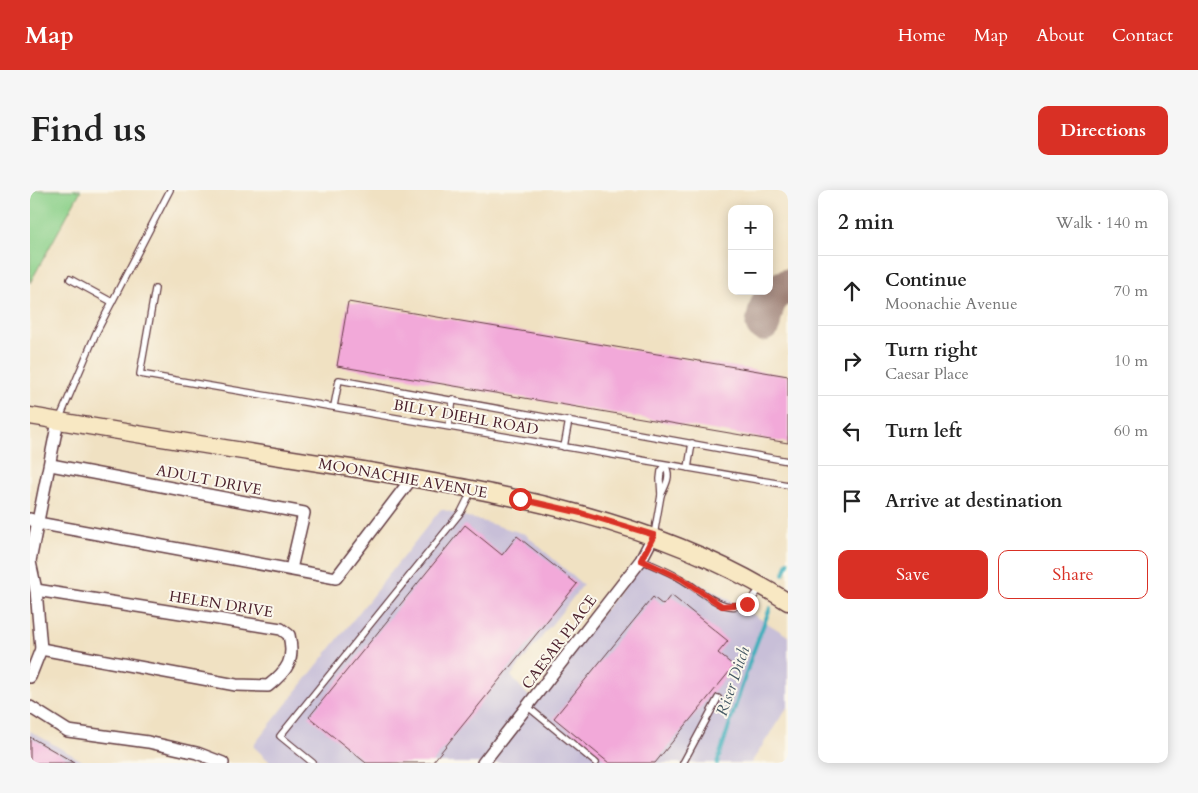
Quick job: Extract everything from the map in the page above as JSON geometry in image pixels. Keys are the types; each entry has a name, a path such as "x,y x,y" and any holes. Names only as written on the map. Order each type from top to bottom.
{"main road":[{"name":"MOONACHIE AVENUE","path":"30,416 412,478 581,513 654,535 710,560 762,586 788,602"}],"street":[{"path":"30,677 41,649 35,630 36,590 30,562 34,521 51,465 58,421"},
{"name":"ADULT DRIVE","path":"51,465 304,513 291,570"},
{"path":"34,521 336,578 412,478"},
{"name":"CAESAR PLACE","path":"483,763 641,560 654,535"},
{"name":"HELEN DRIVE","path":"36,590 281,629 289,634 292,647 288,667 268,686 236,685 41,649"},
{"path":"30,706 68,731 148,742 197,753 223,763"}],"lane":[{"path":"58,421 96,333 170,190"},
{"path":"70,279 112,302"},
{"name":"BILLY DIEHL ROAD","path":"155,289 140,374 449,426 666,466 788,485"},
{"path":"334,406 339,380 454,399 788,461"},
{"path":"449,426 454,399"},
{"path":"564,447 569,420"},
{"path":"688,468 692,443"},
{"path":"654,535 661,494 667,484 669,472 666,466"},
{"path":"313,763 280,736 461,512 472,490"},
{"path":"641,560 682,579 722,606 747,604 754,598 762,586"},
{"path":"682,763 718,698"},
{"path":"528,707 596,763"}],"shaded area":[{"path":"441,509 525,534 583,585 511,676 532,700 645,560 713,590 788,636 788,706 751,763 271,763 253,746"},
{"path":"30,731 86,763 30,763"}],"green space":[{"path":"30,190 81,190 30,283"}],"building":[{"path":"348,302 788,376 788,443 337,366"},
{"path":"465,525 502,555 517,536 577,584 432,763 366,763 309,717"},
{"path":"671,595 728,641 718,653 734,666 655,763 609,763 554,718 653,597 663,605"},
{"path":"30,737 75,763 30,763"}],"waterway":[{"name":"Riser Ditch","path":"784,574 788,562"},
{"name":"Riser Ditch","path":"717,763 752,655 770,608"}],"taxiway":[{"path":"763,324 769,300 776,292 788,286"}],"route":[{"path":"520,499 581,513 654,535 641,560 682,579 722,606 747,604"}]}
